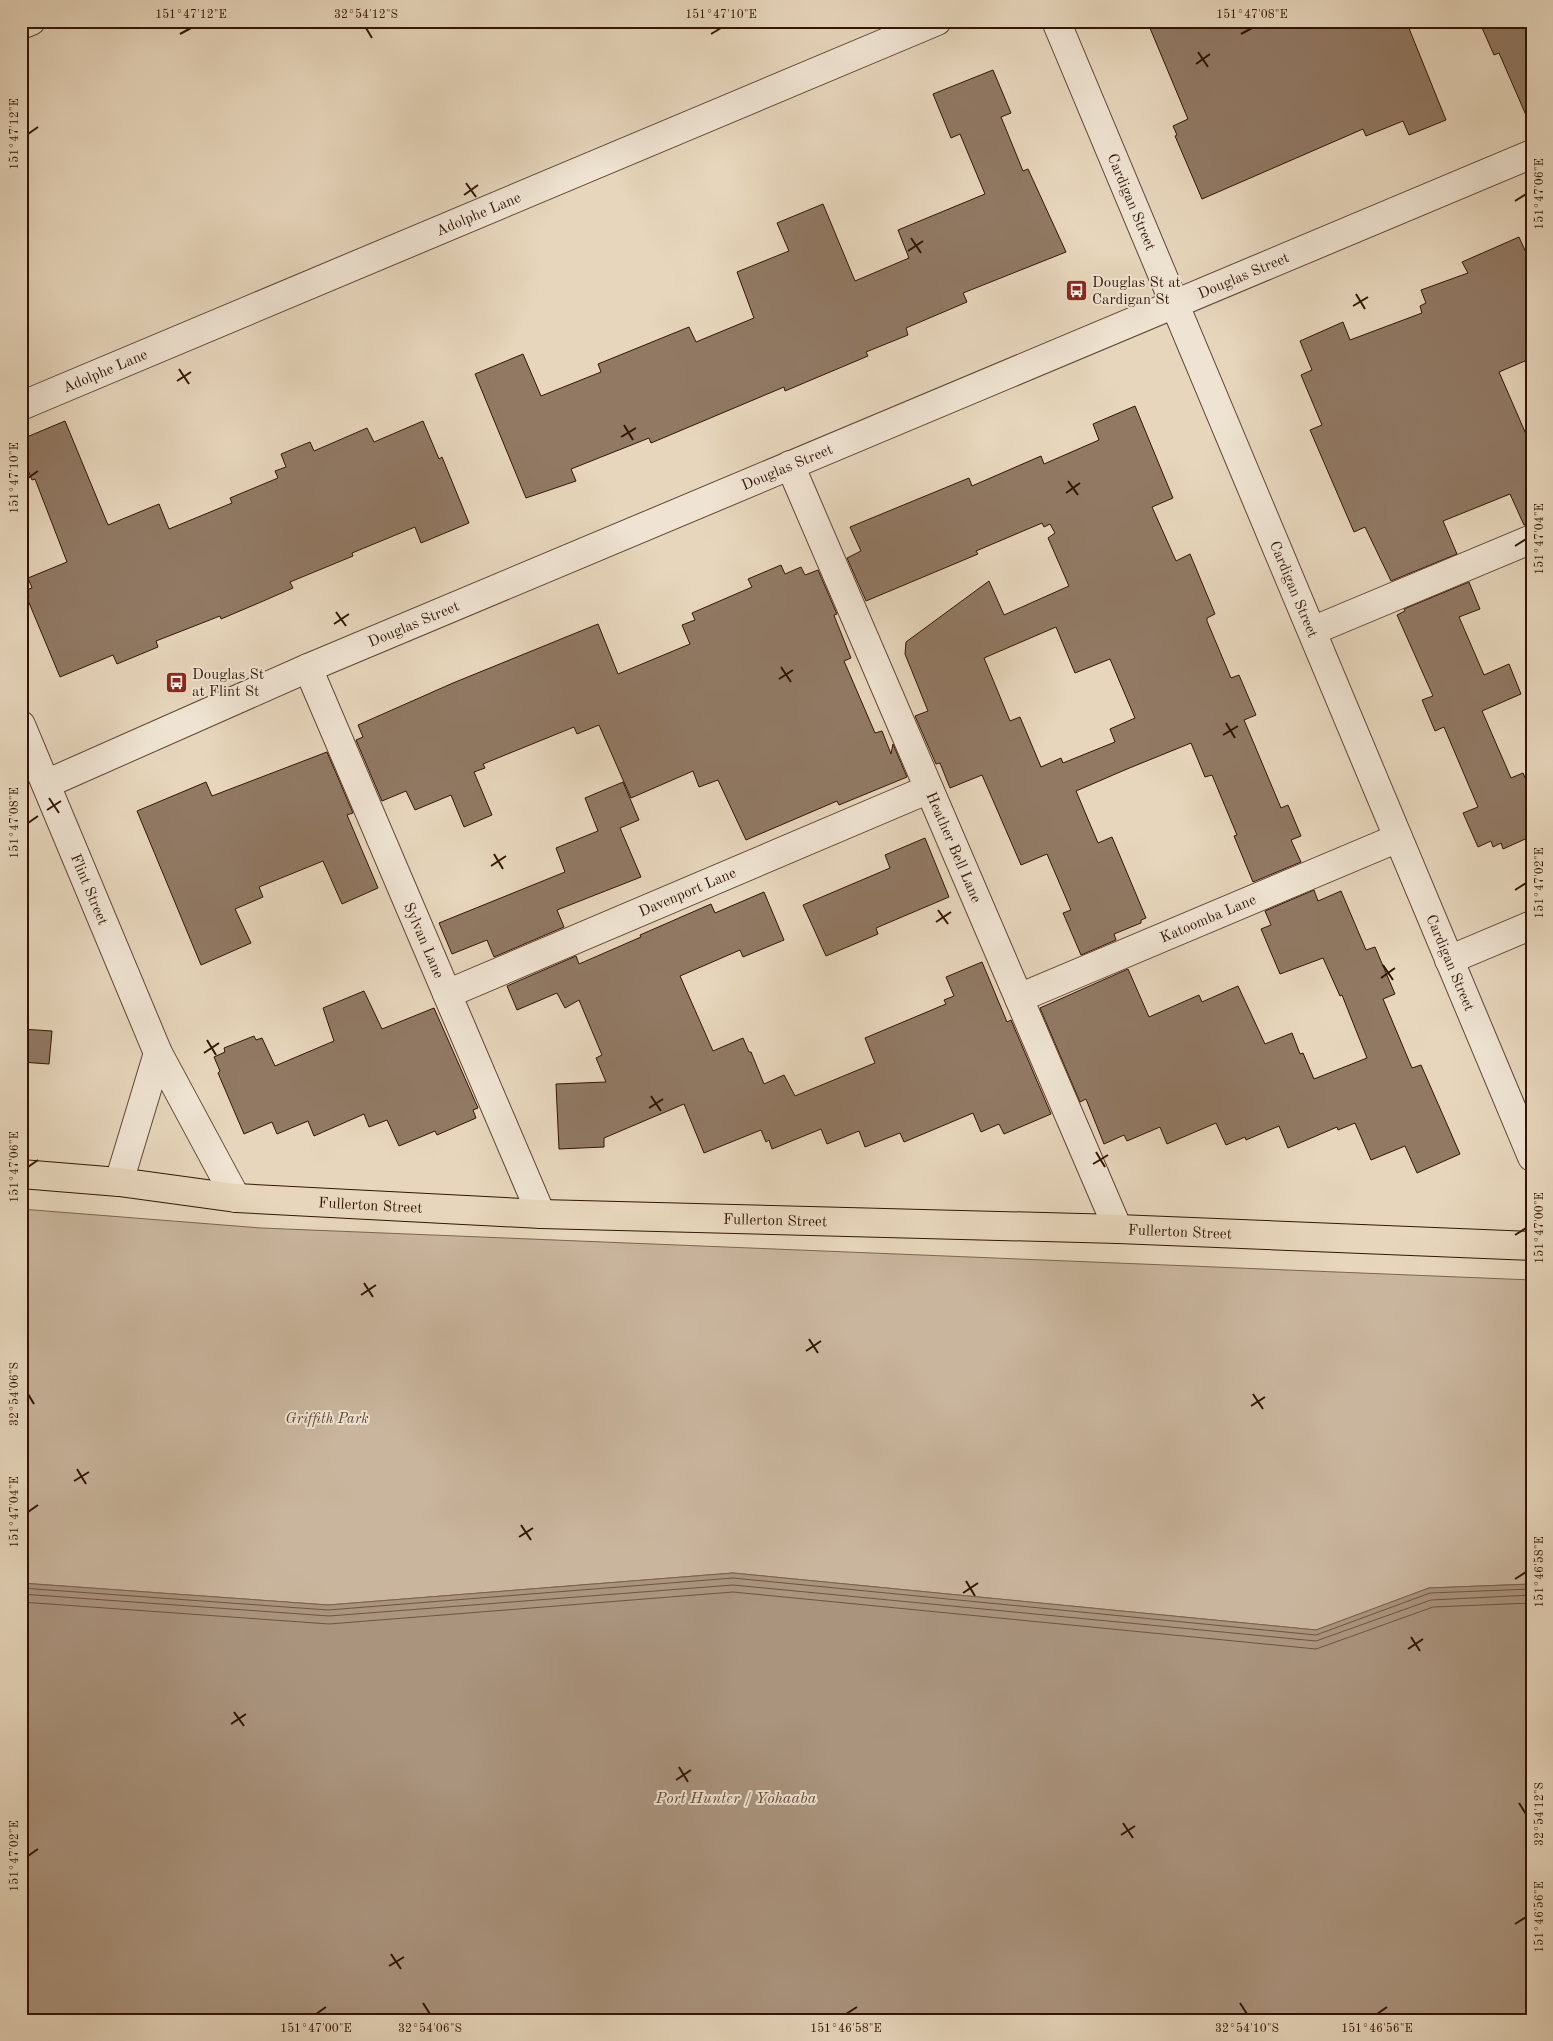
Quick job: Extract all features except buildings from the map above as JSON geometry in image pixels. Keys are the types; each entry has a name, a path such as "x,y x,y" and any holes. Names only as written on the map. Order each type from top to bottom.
{"main road":[{"name":"Fullerton Street","path":"21,1174 119,1182 236,1198 540,1214 1118,1229 1532,1246"}],"street":[{"path":"21,25 31,21"},
{"name":"Adolphe Lane","path":"21,406 937,21"},
{"name":"Cardigan Street","path":"1056,21 1532,1157"},
{"name":"Douglas Street","path":"46,784 308,668 1532,154"},
{"name":"Heather Bell Lane","path":"790,465 1118,1229"},
{"path":"1312,631 1532,538"},
{"name":"Sylvan Lane","path":"308,668 540,1214"},
{"name":"Flint Street","path":"21,725 158,1053 236,1198"},
{"name":"Davenport Lane","path":"446,994 929,789"},
{"name":"Katoomba Lane","path":"1019,998 1398,838"},
{"path":"1449,960 1532,925"},
{"path":"119,1182 158,1053"}],"green space":[{"name":"Griffith Park","path":"21,1209 261,1228 1532,1280 1532,1584 1429,1588 1316,1630 733,1573 328,1605 21,1583"}],"water":[{"name":"Port Hunter / Yohaaba","path":"733,1573 1316,1630 1429,1588 1532,1584 1532,2020 21,2020 21,1583 328,1605"}],"place":[{"name":"Douglas St at Cardigan St","path":"1076,291"},
{"name":"Douglas St at Flint St","path":"176,683"}]}
